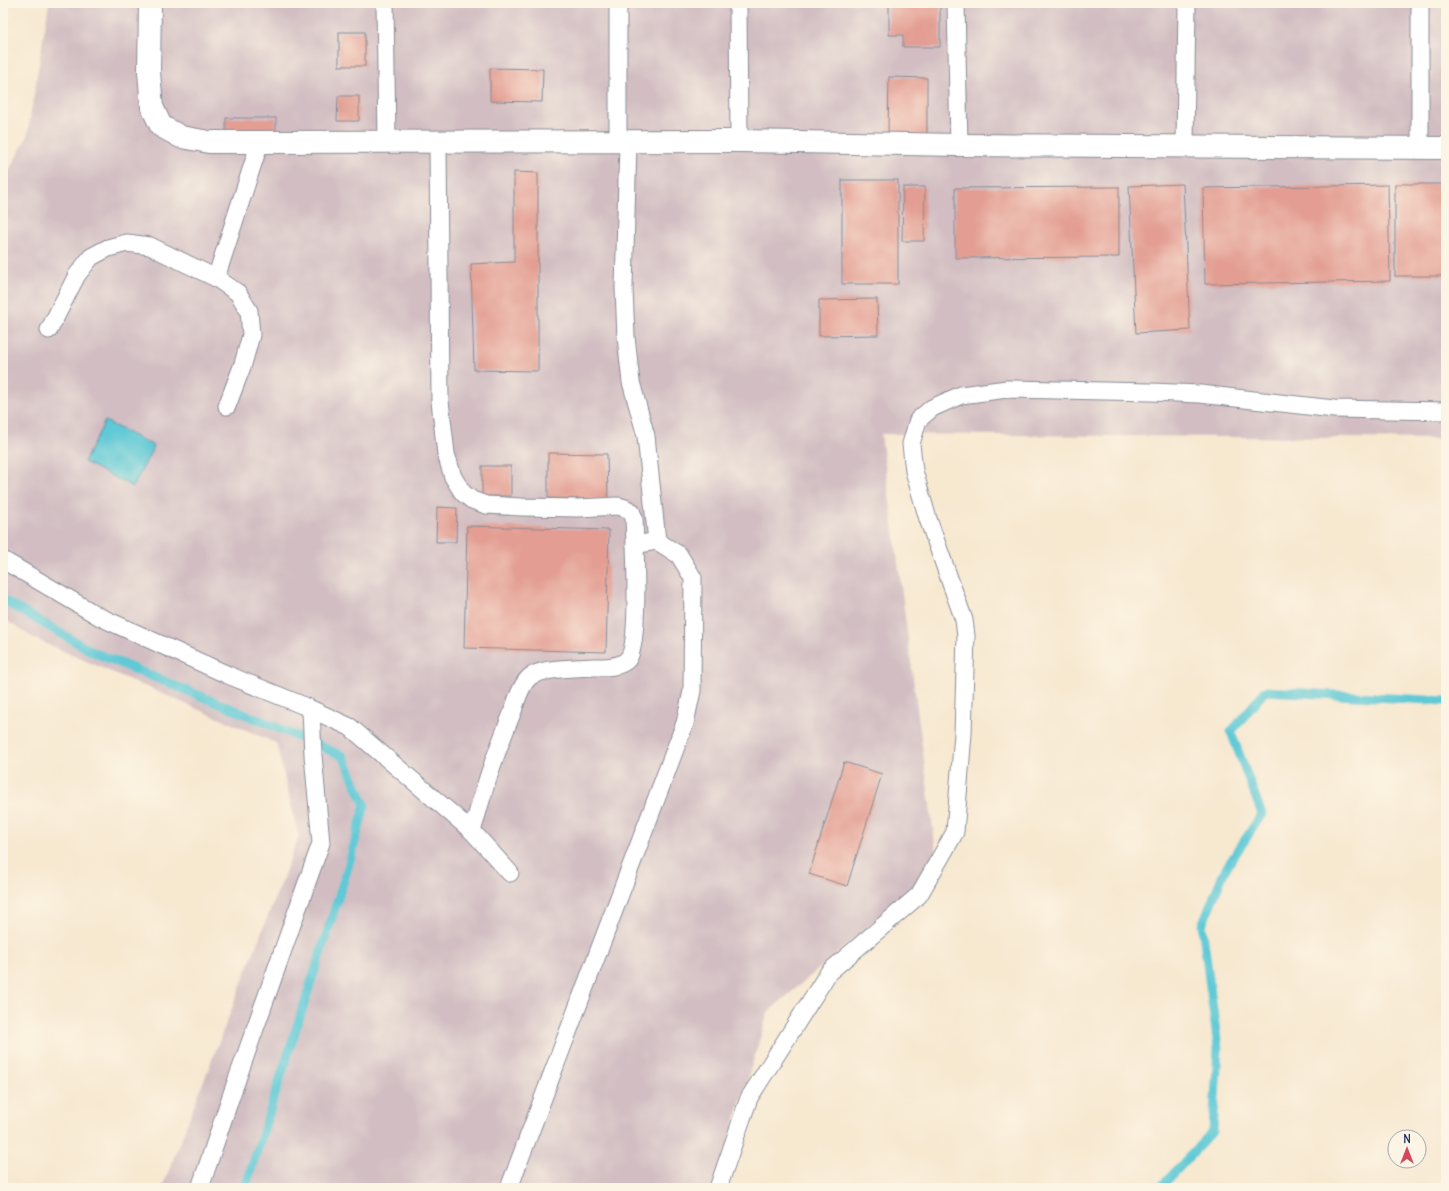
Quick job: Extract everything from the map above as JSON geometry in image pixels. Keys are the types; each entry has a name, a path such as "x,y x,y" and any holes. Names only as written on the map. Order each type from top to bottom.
{"street":[{"path":"150,3 149,79 152,107 161,126 181,137 209,142 739,141 959,145 1446,148"}],"lane":[{"path":"385,3 387,141"},
{"path":"618,3 623,142 624,288 626,337 631,382 646,436 657,541"},
{"path":"738,3 739,141"},
{"path":"956,3 959,145"},
{"path":"1186,146 1187,3"},
{"path":"1420,3 1420,147"},
{"path":"438,141 440,401 446,454 454,477 463,493 472,500 486,505 522,507 618,506 631,511 634,518 635,603 632,652 628,659 621,664 608,667 573,668 542,672 530,677 521,689 505,729 472,832"},
{"path":"216,278 260,142"},
{"path":"49,330 77,275 91,257 108,248 127,243 150,246 216,278 238,293 249,311 250,335 243,364 227,406"},
{"path":"718,1188 749,1098 829,972 919,895 956,832 963,734 966,636 964,620 928,519 914,471 911,444 918,420 932,408 961,395 1007,390 1200,394 1334,409 1446,411"},
{"path":"509,1188 685,723 692,691 693,578 679,555 657,541 635,545"},
{"path":"3,560 100,617 228,675 350,727 472,832 510,873"},
{"path":"200,1188 321,843 313,755 311,710"}],"shaded area":[{"path":"49,3 1446,3 1446,439 881,434 938,867 768,1012 714,1188 162,1188 299,836 276,743 35,639 3,618 3,182 27,137"}],"water":[{"path":"105,421 154,446 133,487 84,462"}],"building":[{"path":"889,3 940,3 940,47 903,47 903,35 889,35"},
{"path":"339,32 365,32 365,66 339,66"},
{"path":"490,68 543,69 542,102 490,101"},
{"path":"889,77 927,78 927,137 888,136"},
{"path":"338,96 359,96 359,121 337,121"},
{"path":"226,118 276,118 276,136 226,136"},
{"path":"514,172 538,173 538,371 474,370 471,264 514,262"},
{"path":"842,180 898,180 898,284 842,284"},
{"path":"1183,184 1190,330 1136,333 1129,186"},
{"path":"1395,184 1446,184 1446,276 1395,276"},
{"path":"1388,185 1390,281 1205,284 1203,188"},
{"path":"903,187 925,187 924,241 902,241"},
{"path":"1119,187 1119,257 955,258 955,188"},
{"path":"877,299 878,335 819,336 819,300"},
{"path":"548,453 607,454 608,500 548,498"},
{"path":"482,466 511,466 511,496 482,496"},
{"path":"437,507 457,508 456,542 436,542"},
{"path":"467,526 609,530 606,652 464,648"},
{"path":"844,762 882,774 847,886 809,874"}],"waterway":[{"path":"3,600 93,652 343,756 365,805 349,864 245,1188"},
{"path":"1160,1188 1213,1131 1218,1048 1202,925 1225,870 1262,814 1231,732 1265,691 1446,701"}]}
